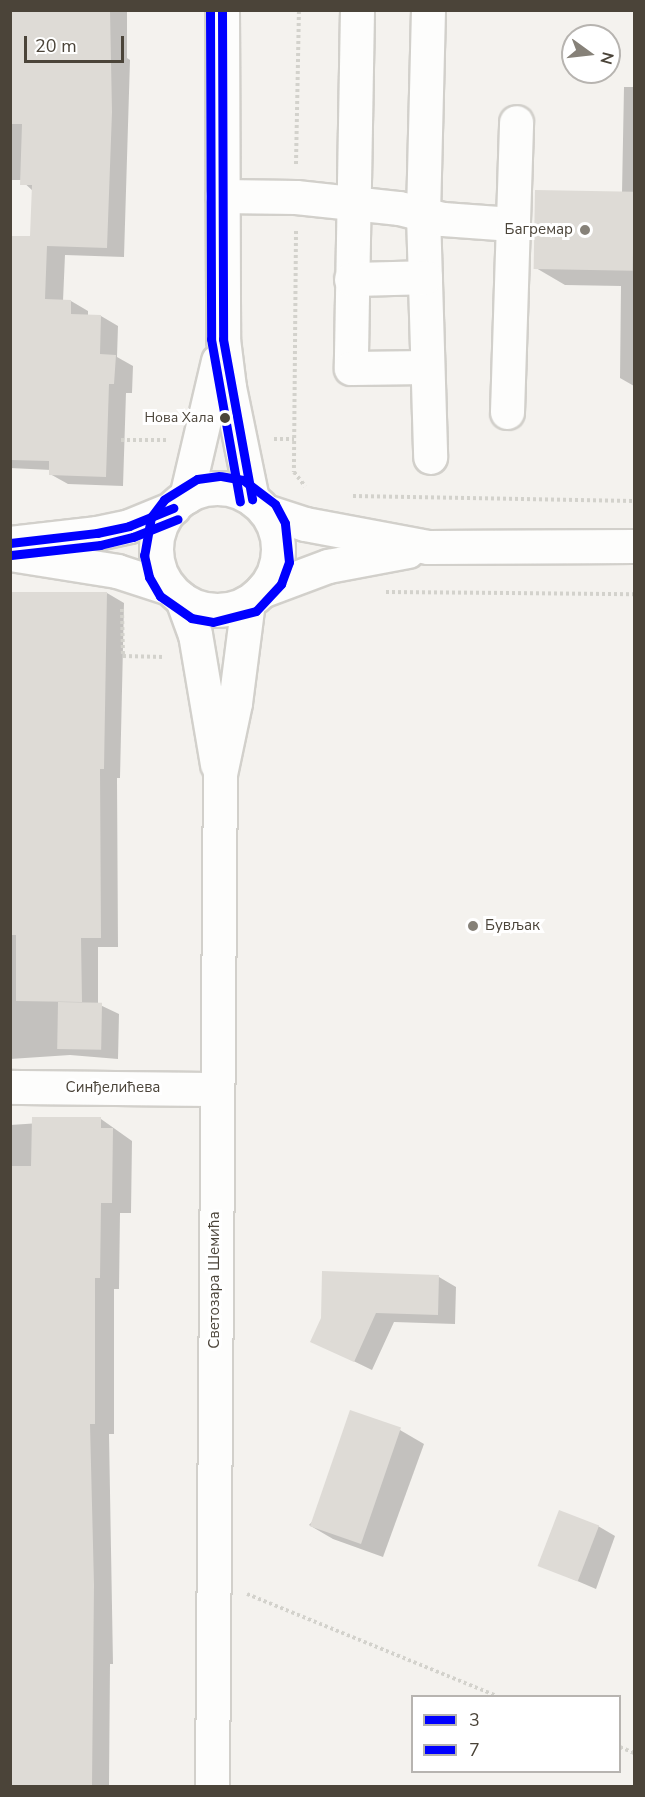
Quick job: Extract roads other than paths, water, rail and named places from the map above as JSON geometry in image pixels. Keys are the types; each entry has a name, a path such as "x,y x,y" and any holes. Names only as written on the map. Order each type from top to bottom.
{"street":[{"path":"222,10 224,339 229,387 258,505 278,543 274,569 254,597"},
{"path":"357,10 351,368 427,367"},
{"path":"428,10 423,214 430,457"},
{"path":"507,412 516,122"},
{"path":"222,196 296,197 353,205 399,208 423,214 512,224"},
{"path":"351,279 425,277"},
{"path":"175,593 156,556 157,538 179,502 224,339"},
{"path":"10,543 97,533 129,525 179,502 219,488 305,524 428,548"},
{"path":"10,554 117,571 214,610 254,597 328,566 428,548 634,546"},
{"name":"Светозара Шемића","path":"175,593 195,634 220,774 212,1786"},
{"name":"Светозара Шемића","path":"220,774 254,597"},
{"name":"Синђелићева","path":"10,1087 216,1089"}],"place":[{"name":"Багремар","path":"585,230"},
{"name":"Нова Хала","path":"225,418"},
{"name":"Бувљак","path":"473,926"}]}
